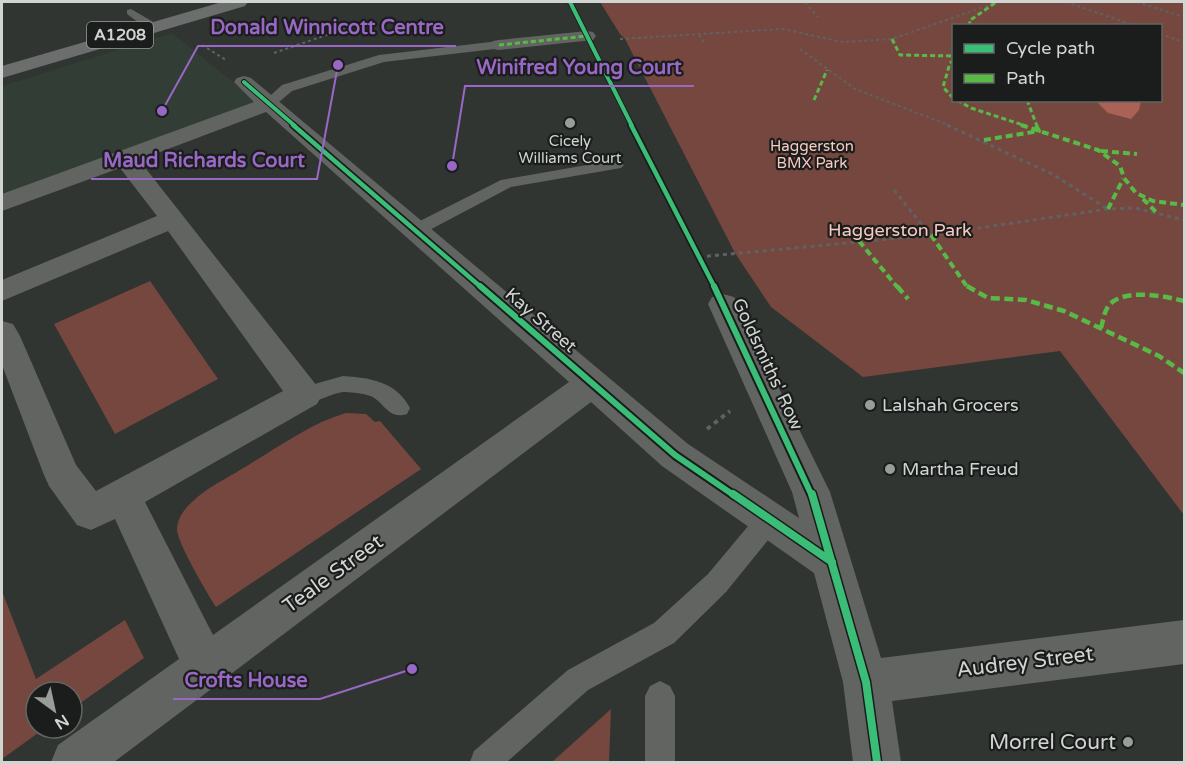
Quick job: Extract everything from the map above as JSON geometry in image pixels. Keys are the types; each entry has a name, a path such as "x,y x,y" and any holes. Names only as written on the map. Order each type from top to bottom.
{"main road":[{"name":"A1208","path":"2,72 151,26 239,2"}],"street":[{"path":"499,45 587,36"},
{"name":"Kay Street","path":"244,82 675,455 768,521 832,562"},
{"path":"2,203 268,104"},
{"path":"2,332 9,344 62,475 91,513 305,395 124,158"},
{"path":"2,291 172,220"},
{"name":"Goldsmiths' Row","path":"723,304 811,492 866,682 877,762"},
{"name":"Teale Street","path":"75,762 591,384"},
{"path":"123,496 206,668"},
{"name":"Audrey Street","path":"866,682 1185,642"}],"lane":[{"path":"130,12 151,26"},
{"path":"268,104 287,88 383,58 499,45"},
{"path":"417,230 507,183 606,162"},
{"path":"305,395 343,384 375,387 399,408"},
{"path":"485,762 578,680 664,633 717,583 768,521"},
{"path":"660,696 660,762"}],"path":[{"path":"805,2 818,17"},
{"path":"636,38 783,29 842,42 892,39 998,2"},
{"path":"1066,2 1130,24"},
{"path":"1137,2 1185,17"},
{"path":"274,53 356,25"},
{"path":"698,34 704,42"},
{"path":"1162,34 1185,42"},
{"path":"195,40 244,75 244,82"},
{"path":"800,49 855,89 896,103 984,140 1054,175 1108,209"},
{"path":"894,189 931,235"},
{"path":"698,254 931,235 1108,209 1135,208 1185,220"},
{"path":"706,429 728,412"}],"shaded area":[{"path":"172,33 257,101 2,198 2,86"},
{"path":"1097,102 1141,102 1139,110 1131,119 1108,113"}],"green space":[{"name":"Haggerston Park","path":"600,2 1184,2 1184,515 1060,351 863,377 771,307 735,253 625,39"},
{"path":"150,281 218,379 115,434 54,324"},
{"path":"346,413 366,414 375,422 380,421 421,469 216,607 179,537 177,526 184,511 204,492 282,444 307,429"},
{"path":"2,591 36,679 125,620 144,658 84,700 84,680 24,680 24,740 28,740 2,759"},
{"path":"611,709 609,762 552,762"}],"marked path":[{"path":"970,24 969,21 995,3"},
{"path":"499,45 587,36"},
{"path":"892,39 900,55 952,56"},
{"path":"952,62 943,87 952,97"},
{"path":"814,100 827,70"},
{"path":"960,102 971,108 1098,150 1120,166 1124,178 1136,193 1153,201 1184,205"},
{"path":"984,140 1039,131 1028,102"},
{"path":"1101,151 1137,154"},
{"path":"1108,209 1123,179"},
{"path":"1143,199 1156,212"},
{"path":"931,235 968,288 988,298 1026,300 1064,311 1159,356 1184,373"},
{"path":"859,241 908,299"},
{"path":"1101,328 1108,307 1120,298 1148,295 1184,301"}],"cycle path":[{"path":"570,2 719,296 811,492 866,682 877,762"},
{"path":"244,82 675,455 832,562"}],"place":[{"name":"Maud Richards Court","path":"338,65"},
{"name":"Donald Winnicott Centre","path":"162,111"},
{"name":"Cicely Williams Court","path":"570,123"},
{"name":"Winifred Young Court","path":"452,166"},
{"name":"Lalshah Grocers","path":"870,405"},
{"name":"Martha Freud","path":"890,469"},
{"name":"Crofts House","path":"412,669"},
{"name":"Morrel Court","path":"1128,742"}],"park label":[{"name":"Haggerston BMX Park","path":"812,154"}]}
